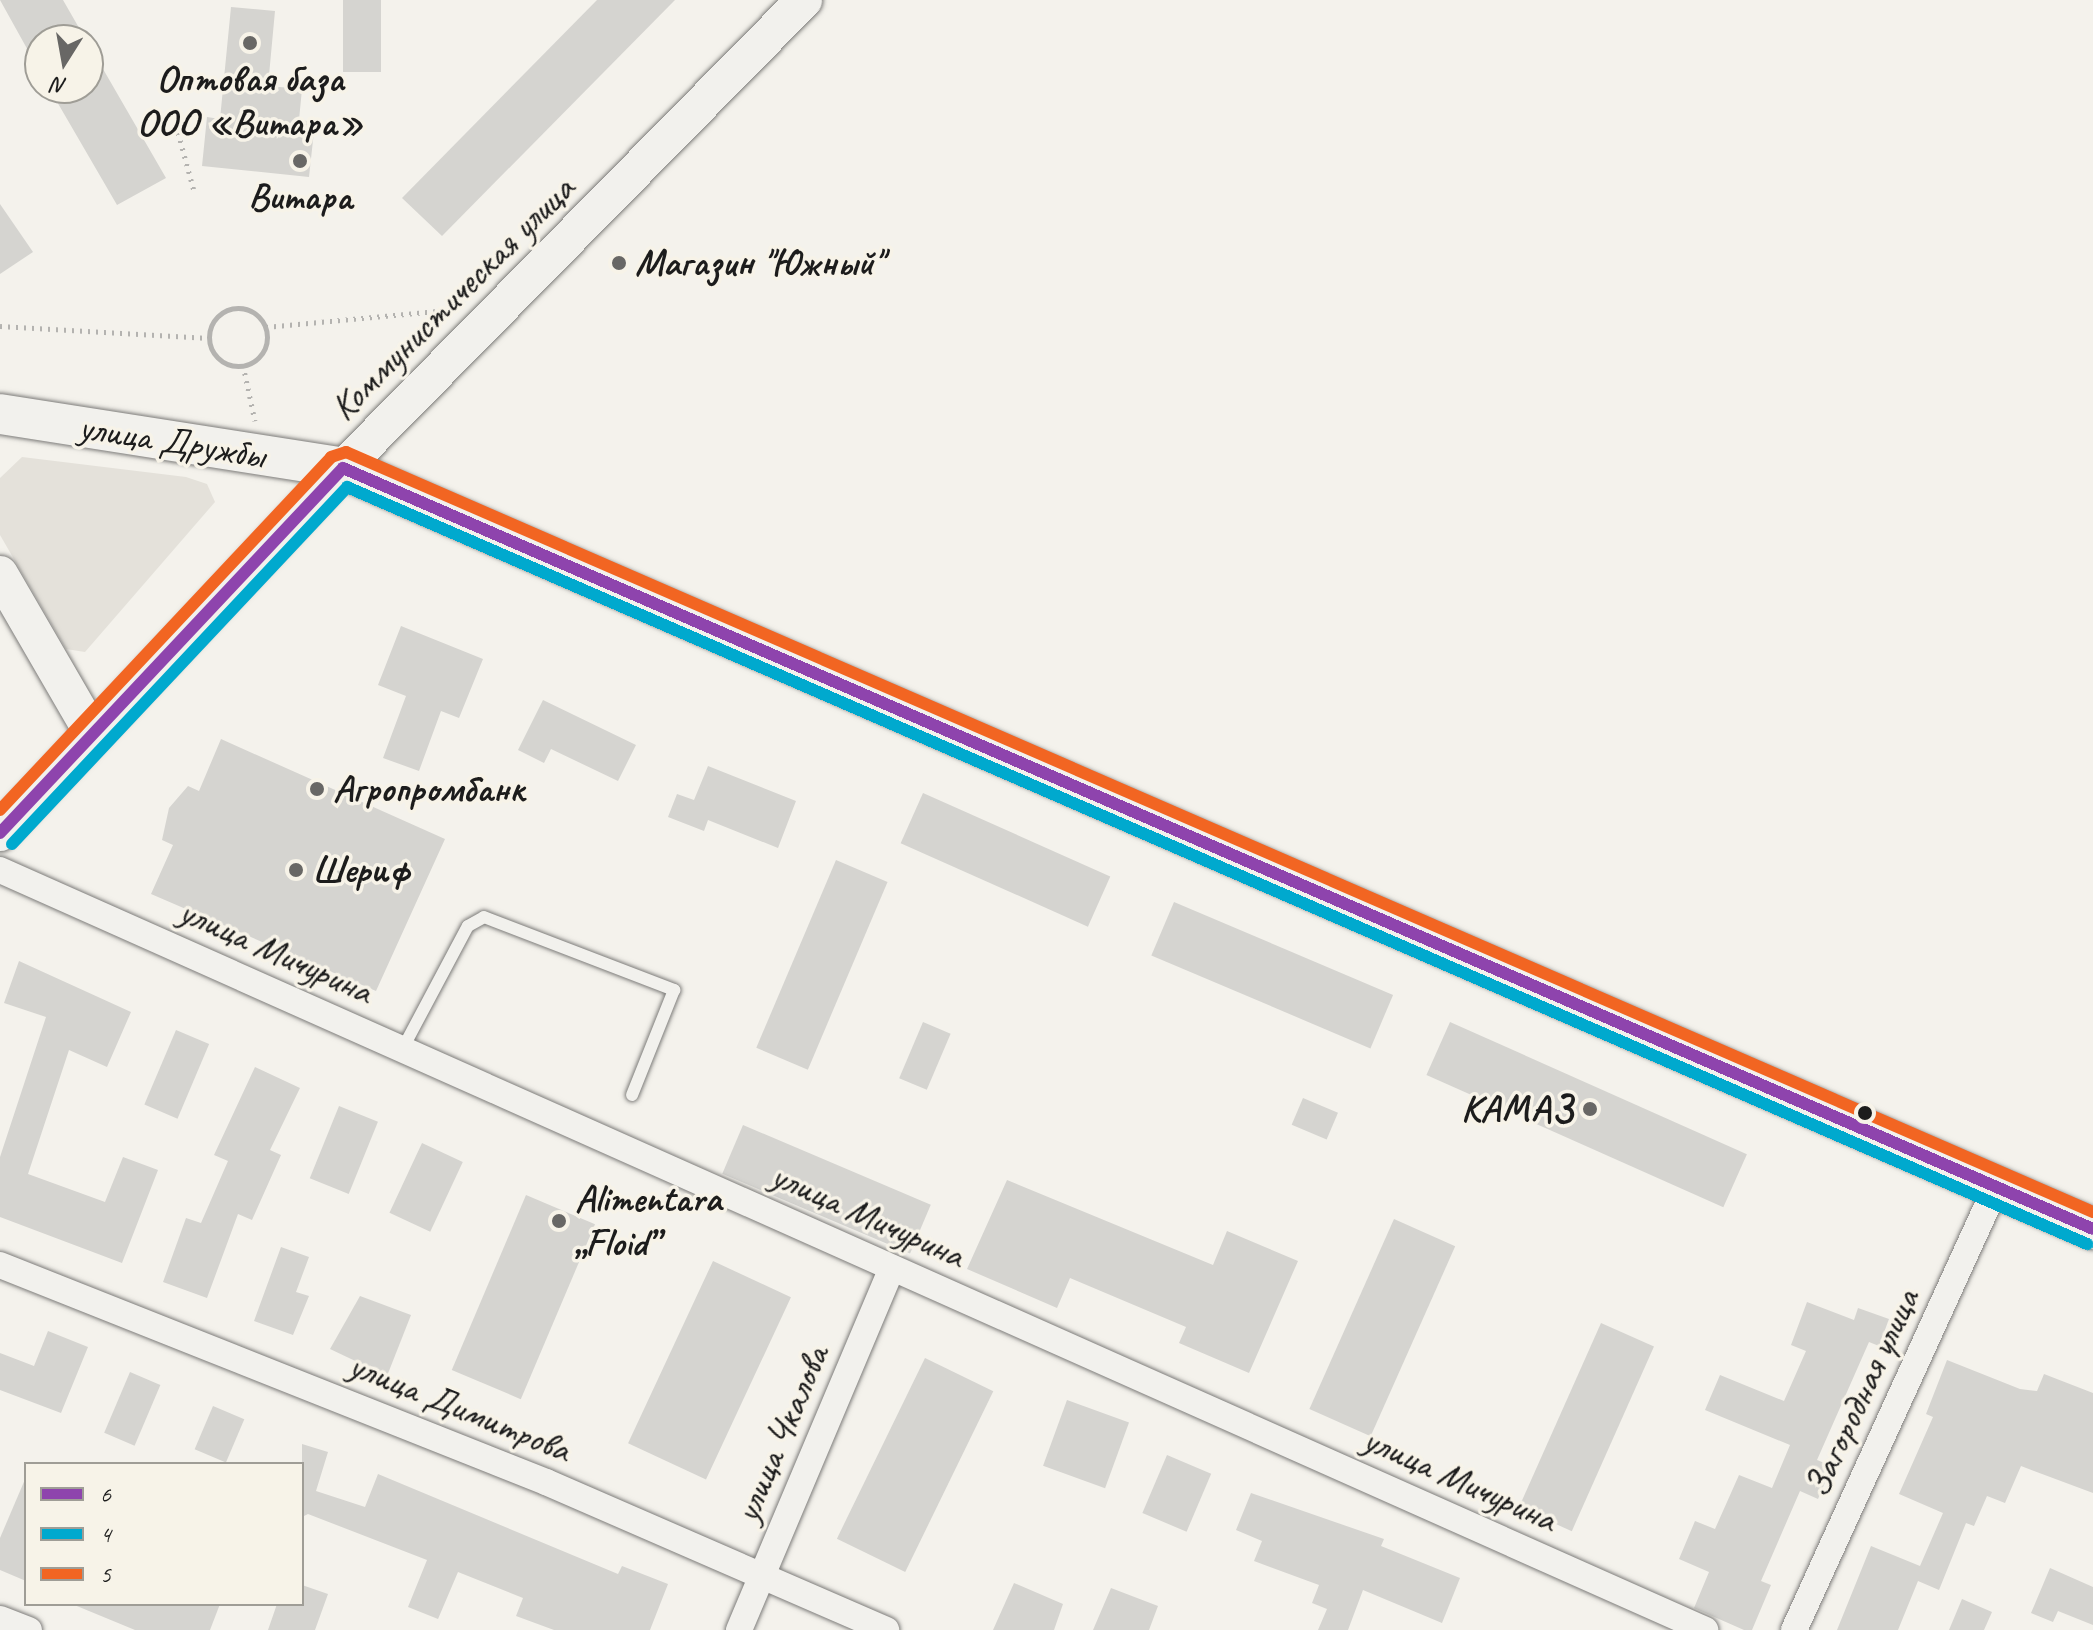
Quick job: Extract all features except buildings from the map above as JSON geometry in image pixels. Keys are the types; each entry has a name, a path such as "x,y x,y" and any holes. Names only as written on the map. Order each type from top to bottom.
{"main road":[{"name":"Коммунистическая улица","path":"0,833 343,468 804,0"},
{"name":"улица Дружбы","path":"0,414 343,468 2093,1229"},
{"path":"0,574 92,733"}],"street":[{"name":"улица Мичурина","path":"0,870 1705,1630"},
{"name":"Загородная улица","path":"1794,1630 1996,1187"},
{"name":"улица Димитрова","path":"0,1265 546,1482 886,1630"},
{"name":"улица Чкалова","path":"739,1630 892,1268"},
{"path":"0,1619 29,1630"}],"lane":[{"path":"403,1048 468,926 484,917 674,990 632,1095"}],"path":[{"path":"176,125 194,191"},
{"path":"228,309 258,314 266,327 261,356 243,365 218,359 209,338 215,317 228,309"},
{"path":"266,327 448,310"},
{"path":"0,326 209,338"},
{"path":"243,365 256,425"}],"shaded area":[{"path":"22,457 186,477 207,484 215,502 85,652 66,649 0,535 0,478"}],"transit line":[{"name":"5","path":"0,810 331,457 346,452 2093,1212"},
{"name":"6","path":"343,468 2093,1229"},
{"name":"6","path":"0,833 343,468"},
{"name":"4","path":"12,844 347,487 2087,1244"}],"place":[{"name":"Оптовая база ООО «Витара»","path":"250,43"},
{"name":"Витара","path":"300,161"},
{"name":"Магазин \"Южный\"","path":"619,263"},
{"name":"Агропромбанк","path":"317,789"},
{"name":"Шериф","path":"296,870"},
{"name":"КАМАЗ","path":"1590,1109"},
{"name":"Alimentara „Floid”","path":"559,1221"}]}
